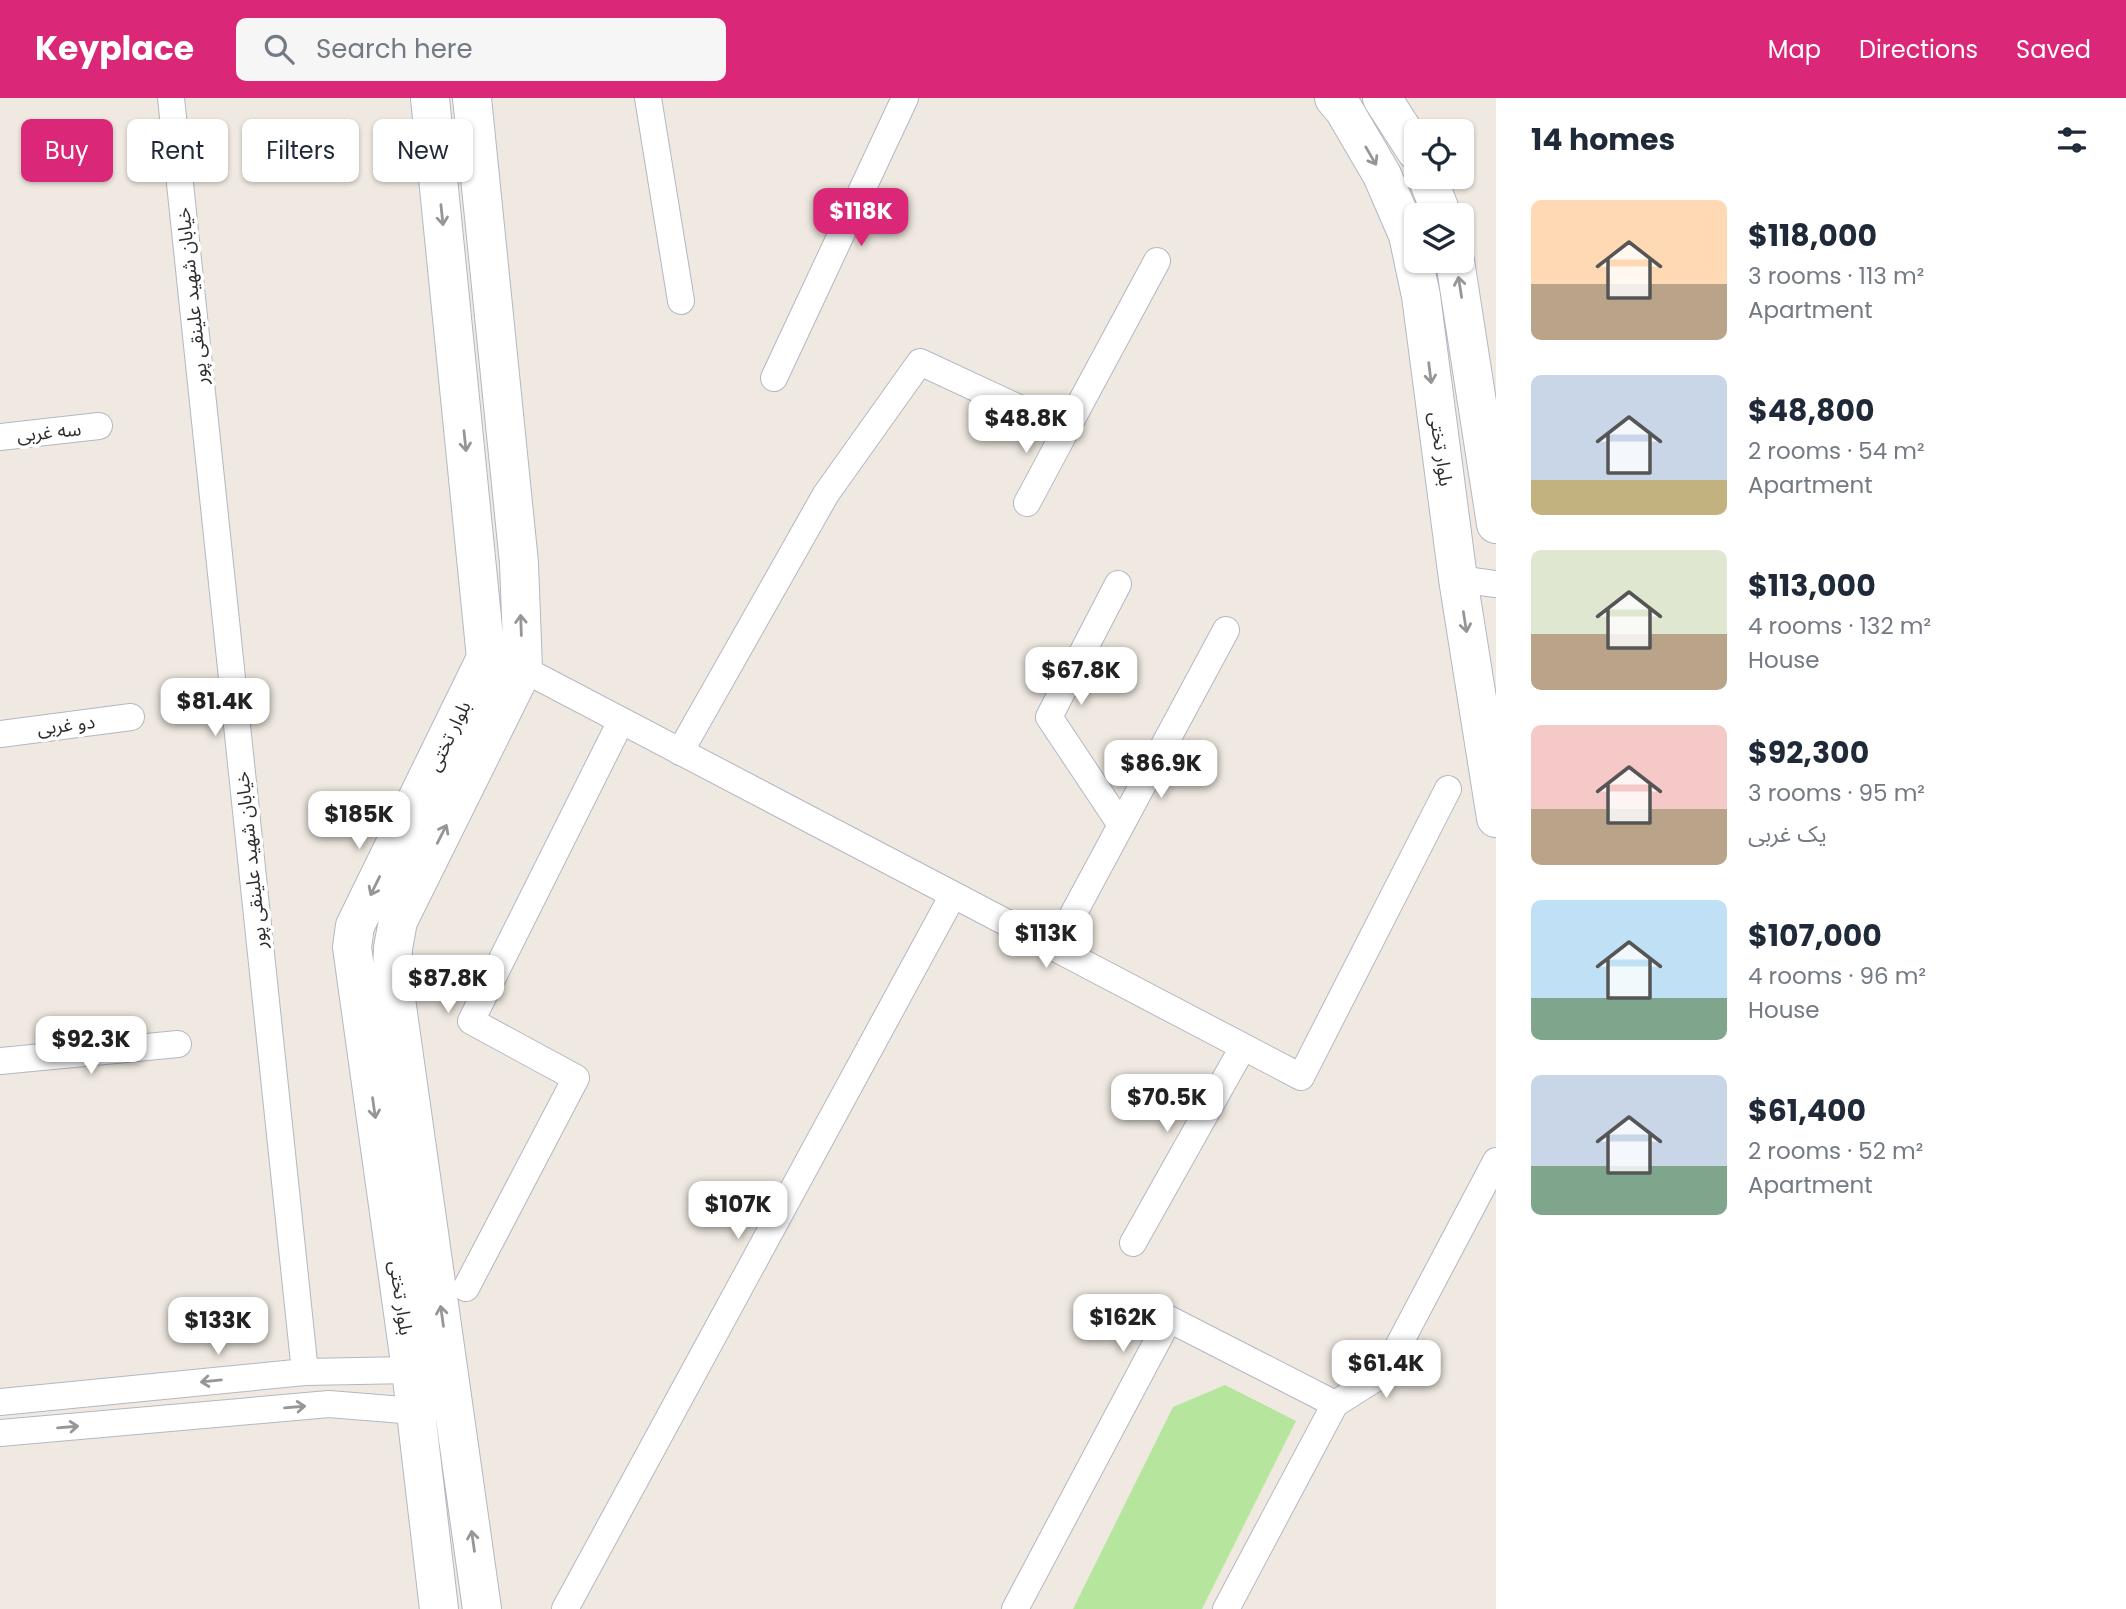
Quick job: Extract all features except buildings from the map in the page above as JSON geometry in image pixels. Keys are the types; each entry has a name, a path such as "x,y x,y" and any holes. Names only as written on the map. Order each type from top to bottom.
{"street":[{"name":"خیابان شهید علینقی پور","path":"171,98 306,1372"},
{"path":"430,98 486,658 523,669 1301,1077 1448,789"},
{"name":"بلوار تختی","path":"472,98 519,563 523,669 398,921 393,948 393,971 482,1609"},
{"path":"648,98 681,301"},
{"path":"775,378 905,98"},
{"name":"بلوار تختی","path":"1335,98 1382,176 1408,234 1421,296 1458,579 1496,818"},
{"path":"1382,98 1404,132"},
{"path":"1027,503 1157,261"},
{"path":"1457,273 1496,524"},
{"path":"680,752 826,494 920,362 1066,430"},
{"name":"سه غربی","path":"0,437 99,426"},
{"path":"1458,579 1496,584"},
{"path":"1118,584 1049,717 1121,825"},
{"path":"1055,948 1226,630"},
{"name":"بلوار تختی","path":"439,1609 411,1370 352,947 355,926 486,658"},
{"name":"دو غربی","path":"0,734 131,717"},
{"path":"466,1287 576,1078 471,1021 621,721"},
{"path":"565,1609 953,895"},
{"path":"0,1061 178,1044"},
{"path":"1133,1243 1243,1047"},
{"path":"1226,1609 1335,1404 1384,1373 1496,1161"},
{"path":"1015,1609 1169,1319 1335,1404"},
{"path":"0,1402 306,1372 411,1370 446,1353"},
{"path":"0,1433 329,1404 415,1411 453,1402"}],"green space":[{"path":"1225,1385 1296,1421 1202,1609 1073,1609 1173,1407"}]}
